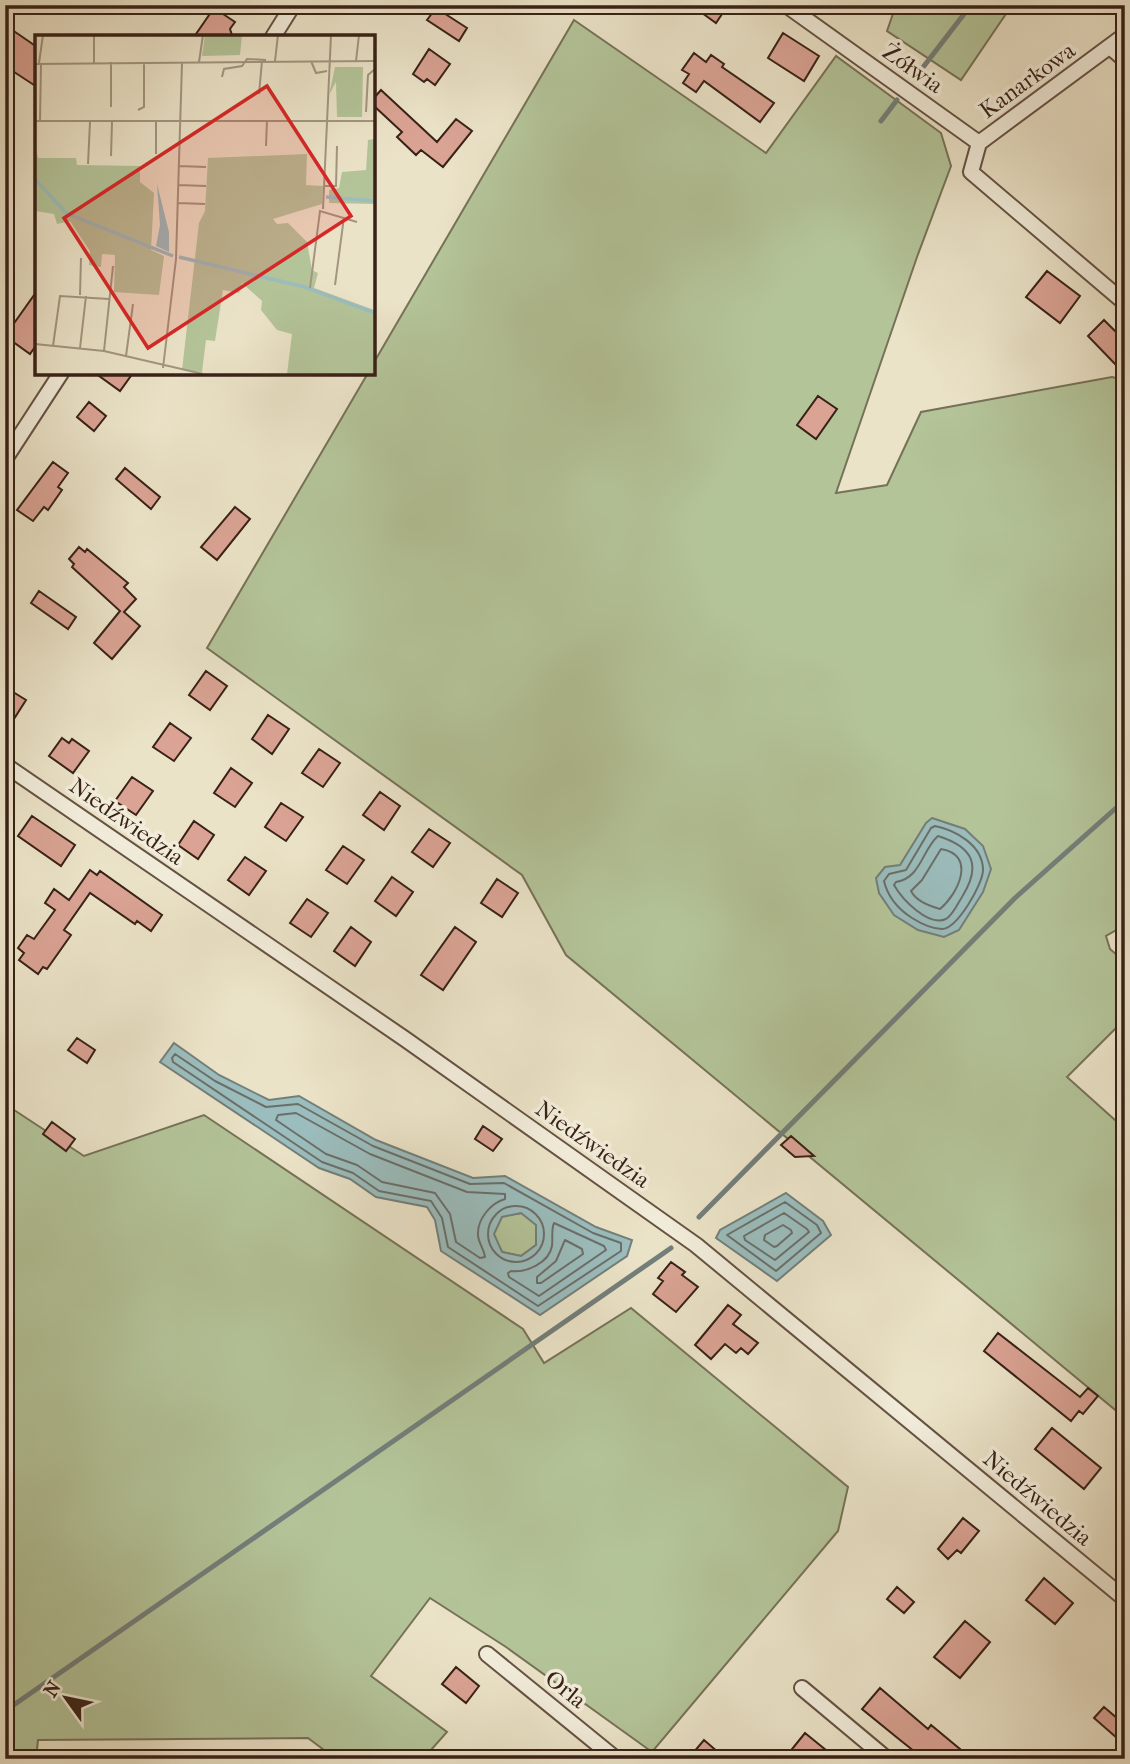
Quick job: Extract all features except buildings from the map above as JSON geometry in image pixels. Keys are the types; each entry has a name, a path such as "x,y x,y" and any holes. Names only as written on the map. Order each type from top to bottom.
{"street":[{"path":"274,35 293,5"},
{"name":"Żółwia","path":"786,5 979,143"},
{"name":"Kanarkowa","path":"1125,35 979,143 971,172 1125,303"},
{"path":"1110,47 1125,60"},
{"path":"5,459 60,374"},
{"name":"Niedźwiedzia","path":"5,765 696,1245 1125,1599"},
{"name":"Orla","path":"487,1654 616,1759"},
{"path":"803,1688 887,1759"}],"green space":[{"path":"896,5 1012,5 961,80 887,31"},
{"path":"574,20 766,153 836,56 941,133 951,166 836,493 887,485 921,412 1112,377 1125,380 1125,925 1106,936 1110,949 1125,962 1125,1019 1067,1077 1125,1129 1125,1418 566,955 522,875 207,648 367,374 374,374 374,362"},
{"path":"5,1104 84,1156 204,1115 523,1329 544,1363 631,1308 848,1487 838,1531 652,1752 506,1647 430,1598 371,1676 447,1732 423,1759 336,1759 308,1738 38,1740 36,1759 5,1759"},
{"path":"522,1213 537,1225 536,1245 521,1256 502,1252 493,1234 502,1216"}],"water":[{"path":"932,818 965,829 983,846 991,869 983,892 959,930 944,937 918,930 894,915 879,893 876,878 885,867 900,865 926,823"},
{"path":"174,1043 219,1075 269,1100 299,1096 376,1140 473,1178 505,1176 596,1227 632,1240 627,1256 540,1315 441,1251 435,1220 427,1207 376,1197 350,1179 319,1168 160,1062","holes":["521,1213 536,1225 536,1245 521,1256 502,1252 494,1234 502,1217"]},
{"path":"786,1193 823,1221 831,1235 777,1281 716,1238 720,1230"}],"waterway":[{"path":"914,79 971,5"},
{"path":"881,121 897,100"},
{"path":"699,1217 1015,898 1125,800"},
{"path":"5,1711 671,1248"}]}
